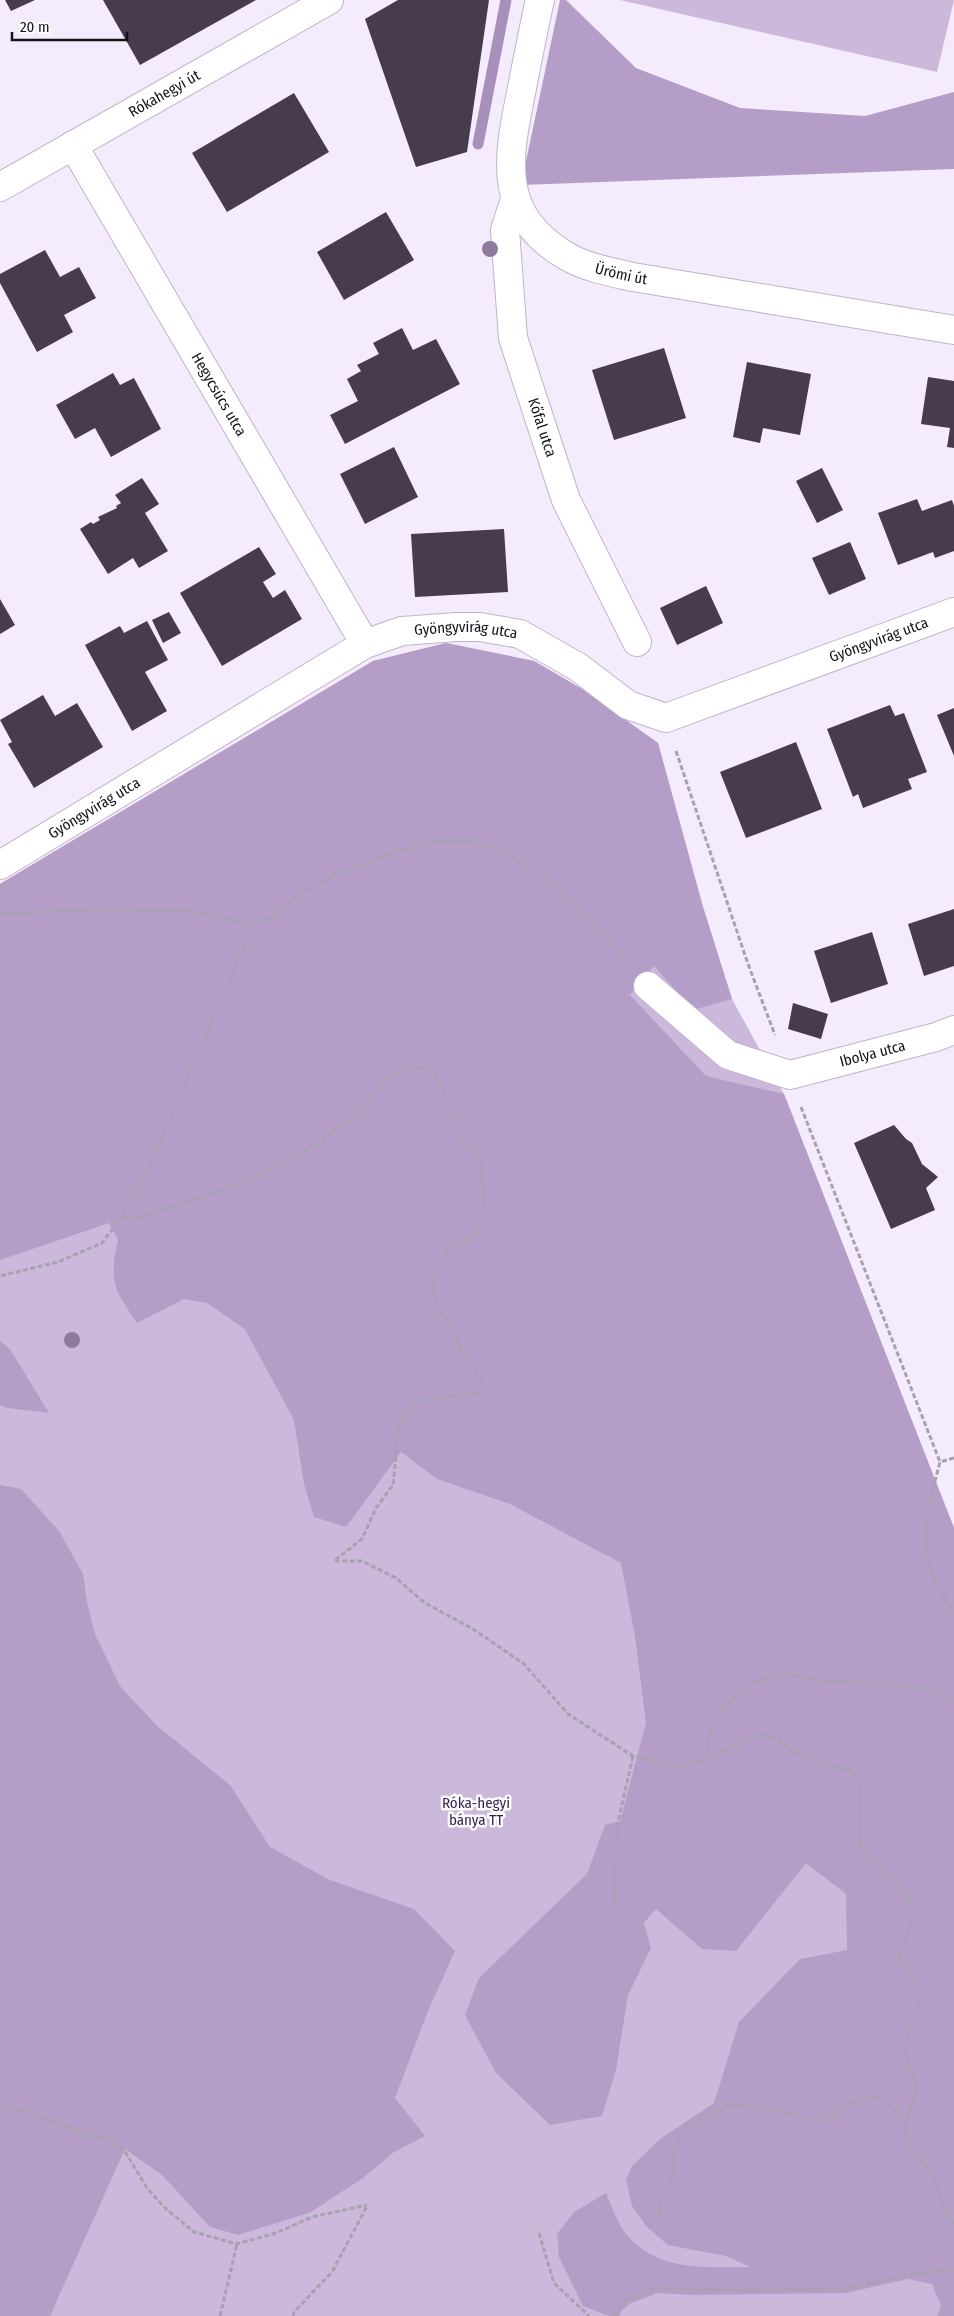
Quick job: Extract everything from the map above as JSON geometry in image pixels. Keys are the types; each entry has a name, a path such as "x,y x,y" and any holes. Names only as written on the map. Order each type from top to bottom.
{"street":[{"name":"Rókahegyi út","path":"0,188 329,0"},
{"name":"Ürömi út","path":"540,0 511,138 509,167 515,199 527,222 550,245 568,257 593,268 633,278 954,330"},
{"name":"Hegycsúcs utca","path":"73,145 365,644"},
{"name":"Kőfal utca","path":"515,199 505,230 513,338 566,500 638,642"},
{"name":"Gyöngyvirág utca","path":"0,865 365,644 402,631 480,627 520,634 578,667 628,705 666,718 954,612"},
{"path":"648,986 728,1055 790,1075"},
{"name":"Ibolya utca","path":"790,1075 936,1037 954,1030"}],"path":[{"path":"666,718 684,777 729,902 748,964 790,1075 812,1141 927,1424 940,1462 928,1508 927,1545 933,1576 954,1613"},
{"path":"0,914 108,909 201,912 225,917 250,926 276,915 300,894 335,875 378,858 430,842 474,841 507,854 548,880 605,936 648,986"},
{"path":"0,1276 58,1262 102,1243 121,1218 151,1164 250,933 250,926"},
{"path":"121,1218 135,1218 187,1202 262,1175 318,1143 352,1119 386,1080 409,1067 428,1069 440,1081 453,1124 463,1139 480,1155 486,1222 470,1239 447,1250 434,1275 434,1298 470,1364 484,1382 477,1394 424,1398 400,1421 393,1485 376,1508 362,1539 334,1562 362,1560 396,1578 425,1604 473,1629 524,1664 568,1714 632,1756 677,1766 705,1760 762,1734 774,1737 793,1752 822,1764 851,1771 860,1782 860,1845 909,1897 913,1916 900,1958 919,1988 920,2008 907,2039 906,2053 916,2090 906,2118 905,2136 911,2149 925,2164 936,2182 945,2212 954,2224"},
{"path":"940,1462 954,1458"},
{"path":"705,1760 712,1725 731,1700 753,1683 782,1674 826,1681 920,1686 954,1701"},
{"path":"614,1902 617,1826 632,1756"},
{"path":"660,2218 659,2203 675,2171 672,2153 684,2128 728,2106 764,2108 798,2116 814,2124 822,2117 838,2116 846,2104 878,2096 906,2118"},
{"path":"0,2107 32,2113 88,2136 113,2140 124,2150 147,2188 165,2208 194,2232 237,2244 276,2233 312,2217 367,2206 332,2272 294,2312 293,2316"},
{"path":"540,2233 554,2283 589,2316"},
{"path":"220,2316 237,2244"},
{"path":"615,2316 619,2307 628,2299 658,2288 701,2290 846,2288 901,2276 954,2269"}],"green space":[{"path":"620,0 954,0 937,72"},
{"name":"Róka-hegyi bánya TT","path":"446,643 534,661 582,689 658,743 703,907 732,999 784,1094 954,1528 954,2316 0,2316 0,884 373,661"}],"shaded area":[{"path":"560,0 566,0 636,68 740,108 865,116 954,92 954,169 521,185"},
{"path":"446,643 534,661 582,689 658,743 703,907 732,999 693,1010 654,966 630,995 706,1076 784,1094 954,1528 954,2316 937,2316 941,2306 932,2284 908,2279 846,2293 693,2295 658,2293 631,2303 622,2310 619,2316 609,2316 583,2306 559,2257 557,2234 574,2212 606,2193 624,2231 639,2247 653,2256 684,2265 700,2267 750,2267 726,2256 668,2245 647,2227 632,2206 626,2180 632,2166 660,2139 714,2103 739,2022 800,1959 847,1950 846,1894 806,1863 736,1951 702,1949 656,1909 644,1923 651,1948 628,1995 616,2070 602,2116 550,2125 496,2073 465,2015 479,1978 587,1874 605,1825 620,1821 646,1723 635,1636 621,1563 510,1504 437,1479 401,1452 346,1527 314,1517 304,1484 294,1420 245,1329 207,1303 184,1299 137,1323 115,1284 114,1265 118,1240 109,1223 0,1260 0,884 373,661"},
{"path":"0,1341 10,1349 49,1413 8,1408 0,1405"},
{"path":"0,1485 21,1489 59,1531 83,1574 87,1602 95,1634 120,1686 156,1725 230,1785 270,1847 330,1880 414,1909 455,1951 428,2011 395,2098 425,2136 394,2152 363,2178 311,2212 238,2235 210,2227 162,2175 125,2149 50,2316 0,2316"}],"building":[{"path":"5,0 35,0 11,11"},
{"path":"103,0 256,0 140,65"},
{"path":"398,0 489,0 467,152 416,167 365,19"},
{"path":"294,93 329,152 227,212 192,153"},
{"path":"386,212 414,260 344,300 317,252"},
{"path":"45,250 60,277 79,267 96,298 64,315 73,332 37,352 0,283 0,274"},
{"path":"402,328 413,350 436,339 460,384 345,444 330,415 358,401 347,379 361,371 357,365 379,354 373,343"},
{"path":"664,348 686,418 614,440 592,370"},
{"path":"747,362 811,374 800,435 763,428 760,443 733,437"},
{"path":"113,373 120,385 134,378 161,429 111,457 95,428 75,439 56,405"},
{"path":"928,377 954,381 954,448 947,447 950,428 921,424"},
{"path":"394,447 418,497 365,524 340,474"},
{"path":"822,468 843,510 817,523 796,481"},
{"path":"142,478 159,504 145,513 168,551 139,568 133,558 108,574 80,529 91,522 93,524 100,520 98,517 117,508 116,506 121,503 115,495"},
{"path":"917,499 922,511 952,500 954,506 954,551 935,558 933,552 898,565 878,513"},
{"path":"504,529 508,592 415,597 411,534"},
{"path":"850,542 866,579 829,595 812,558"},
{"path":"259,547 276,574 263,582 273,598 285,590 302,619 222,666 180,593"},
{"path":"706,586 723,623 677,645 660,608"},
{"path":"0,599 15,625 0,634"},
{"path":"169,612 181,633 163,643 152,620"},
{"path":"147,621 168,660 145,672 167,711 132,731 85,645 120,626 124,633"},
{"path":"43,695 55,716 77,703 103,747 34,788 8,744 12,742 0,720"},
{"path":"890,705 895,716 904,713 927,772 908,779 912,789 863,808 858,794 853,797 827,729"},
{"path":"954,708 954,756 937,715"},
{"path":"796,742 822,809 746,838 720,772"},
{"path":"954,909 954,966 924,976 908,924"},
{"path":"872,932 888,984 831,1003 814,951"},
{"path":"793,1003 828,1014 821,1039 788,1029"},
{"path":"894,1125 912,1143 922,1164 938,1177 926,1188 935,1210 891,1229 854,1143"}],"waterway":[{"path":"478,144 506,0"}]}
